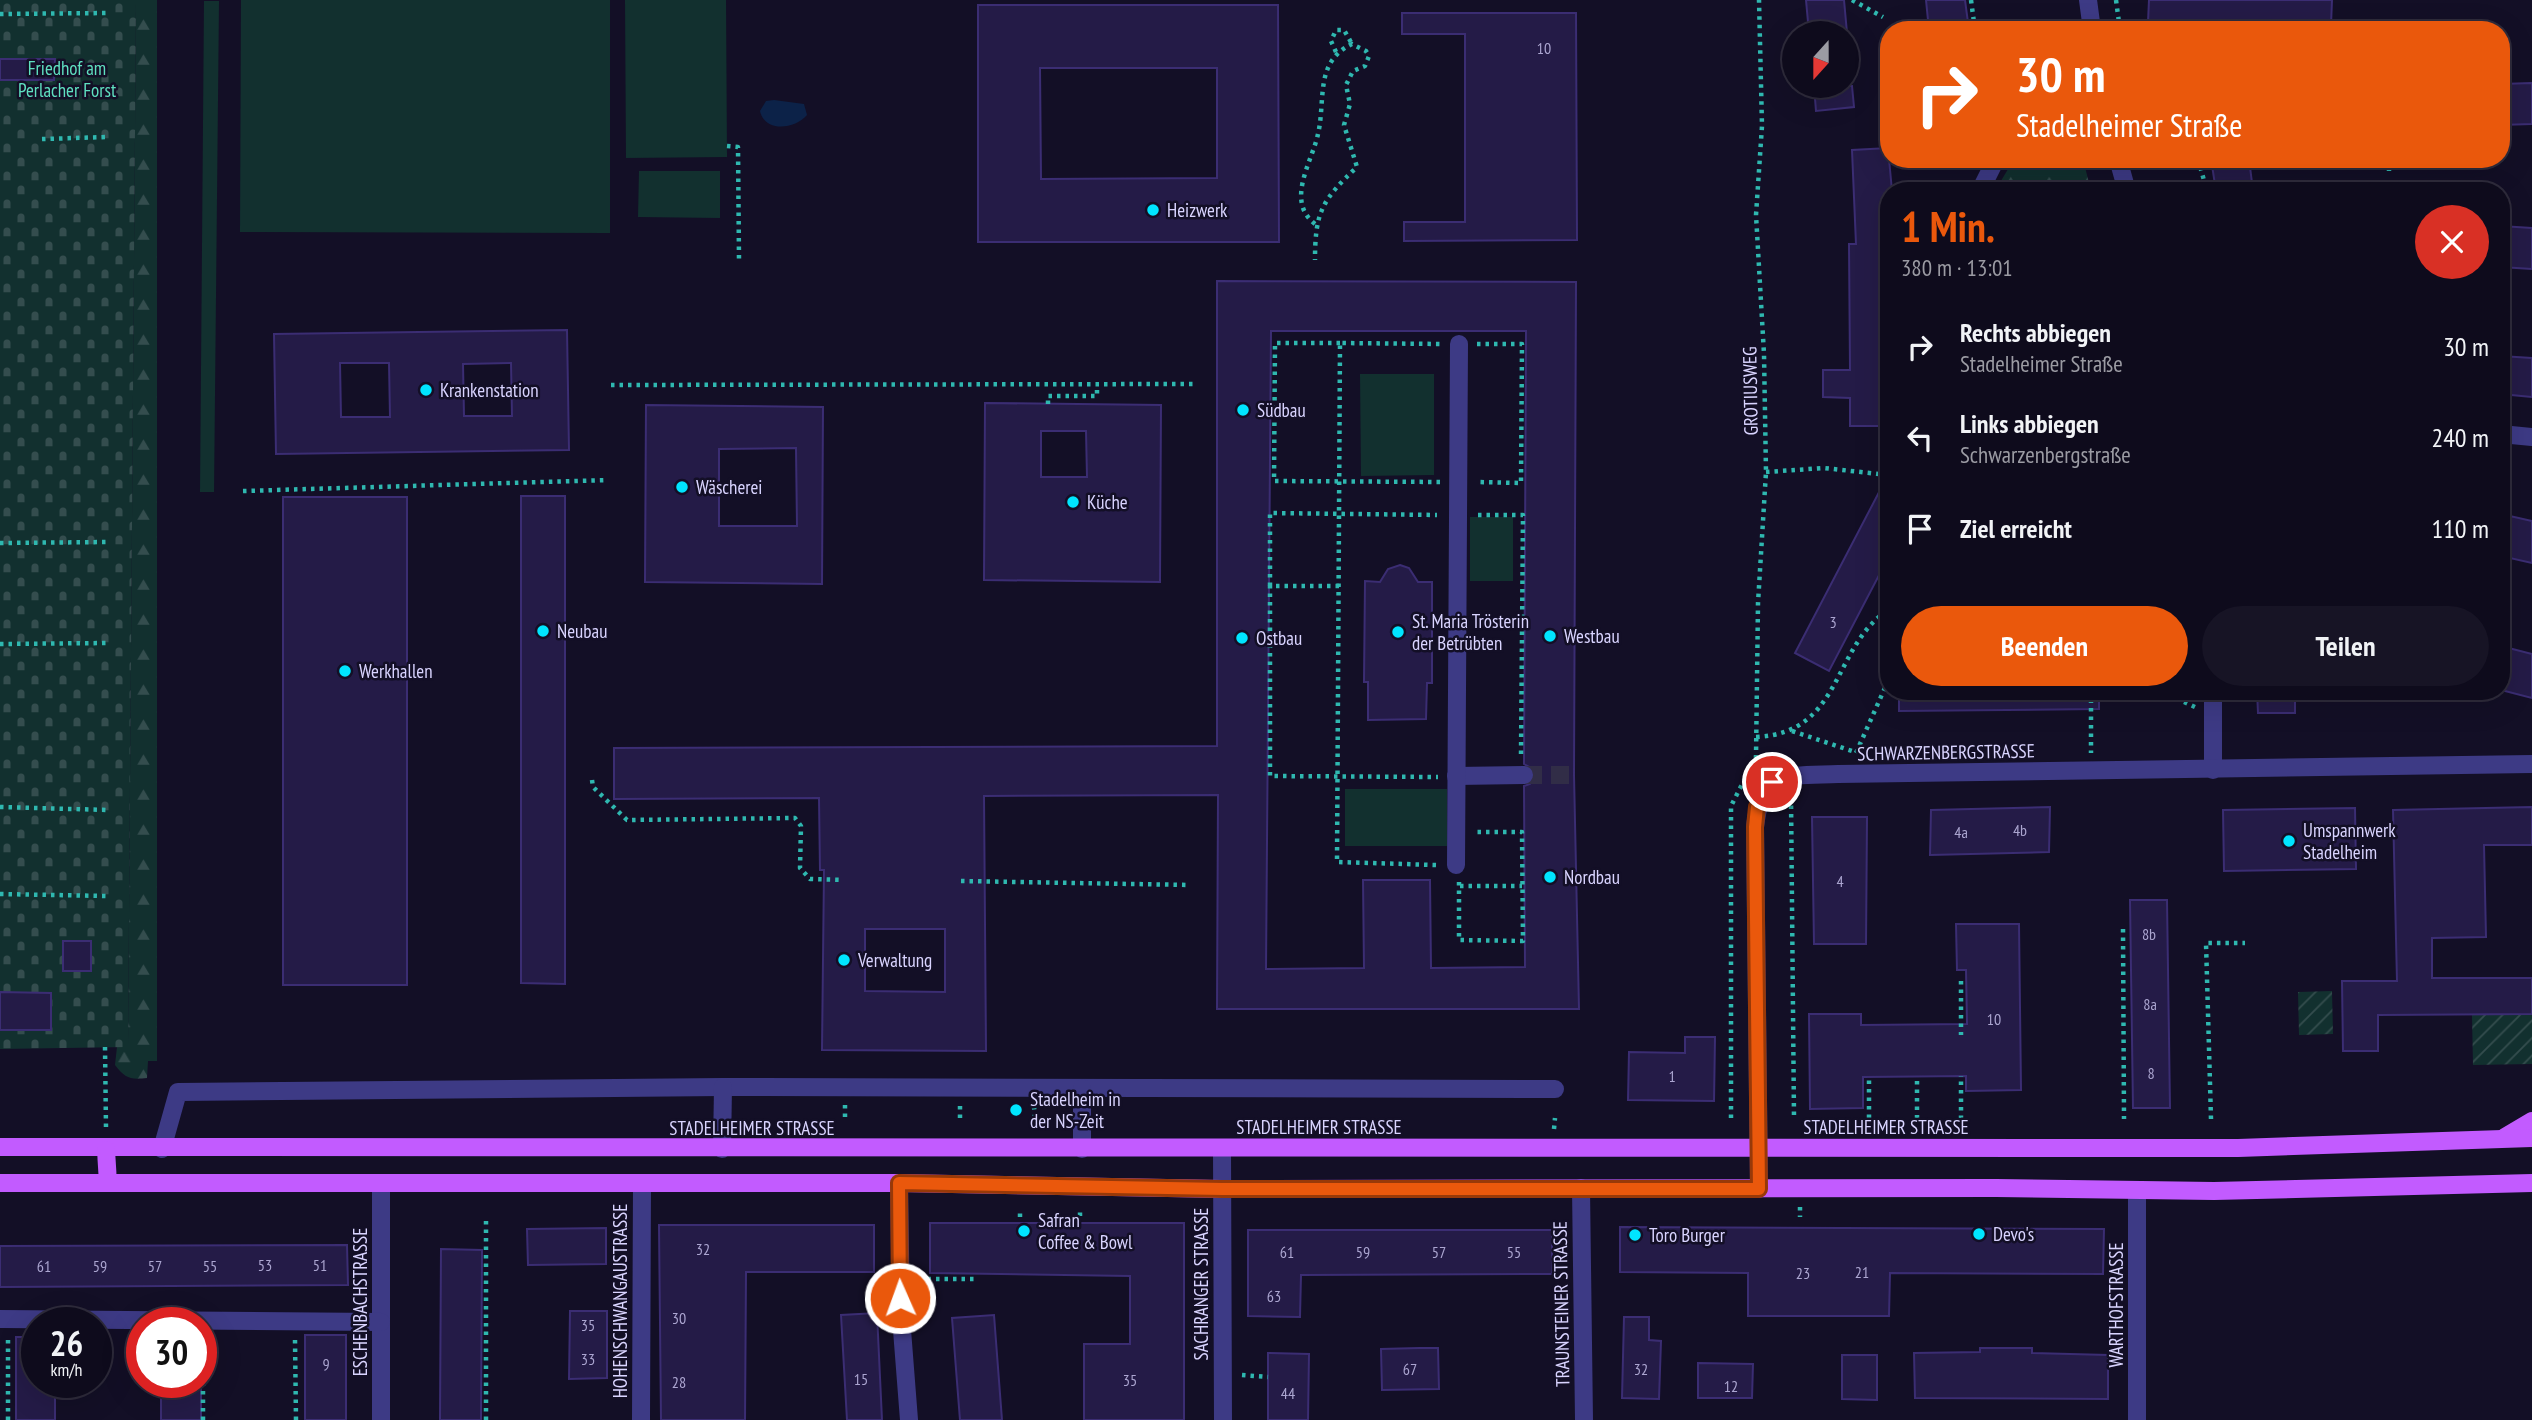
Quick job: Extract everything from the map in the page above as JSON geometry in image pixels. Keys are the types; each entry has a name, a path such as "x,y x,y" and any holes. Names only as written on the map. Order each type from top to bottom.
{"main road":[{"path":"2500,1139 2532,1121"},
{"name":"STADELHEIMER STRASSE","path":"0,1147 106,1150 2238,1148 2532,1138"},
{"path":"106,1150 108,1183"},
{"path":"0,1183 899,1183 1222,1189 2214,1191 2532,1183"}],"street":[{"path":"2088,0 2091,21"},
{"path":"1456,865 1459,344"},
{"path":"2510,435 2532,437"},
{"path":"2213,700 2213,770"},
{"name":"SCHWARZENBERGSTRASSE","path":"1785,776 2532,764"},
{"path":"1456,776 1524,775"},
{"path":"1759,1189 1755,827 1757,807 1765,791 1772,782 1785,776"},
{"path":"722,1149 723,1087"},
{"path":"162,1149 178,1092 723,1087 1555,1089"},
{"path":"1082,1088 1082,1149"},
{"name":"SACHRANGER STRASSE","path":"1222,1149 1223,1420"},
{"name":"HOHENSCHWANGAUSTRASSE","path":"641,1420 642,1183"},
{"path":"899,1183 900,1279 909,1420"},
{"name":"ESCHENBACHSTRASSE","path":"381,1184 381,1420"},
{"name":"TRAUNSTEINER STRASSE","path":"1580,1188 1584,1420"},
{"name":"WARTHOFSTRASSE","path":"2137,1190 2137,1420"},
{"path":"4,1319 126,1320"},
{"path":"217,1321 381,1322"}],"path":[{"name":"GROTIUSWEG","path":"1731,1118 1731,806 1756,757 1758,603 1766,472 1764,354 1756,215 1762,126 1759,0"},
{"path":"1852,0 1883,17"},
{"path":"1970,0 1974,21"},
{"path":"2116,0 2119,21"},
{"path":"0,14 108,13"},
{"path":"1315,260 1315,224 1334,189 1357,167 1344,125 1350,104 1346,85 1353,71 1365,66 1369,56 1366,51 1352,44 1344,30 1336,30 1331,41 1336,52"},
{"path":"1315,224 1303,209 1302,191 1318,133 1323,86 1336,52 1352,44"},
{"path":"43,139 108,136"},
{"path":"727,146 738,146 739,260"},
{"path":"2389,168 2389,174"},
{"path":"1275,343 1340,343 1522,344 1521,483 1274,481 1275,343"},
{"path":"1340,343 1337,862 1456,865 1460,886 1459,940 1522,941 1522,831 1456,832"},
{"path":"611,385 1194,384"},
{"path":"1048,404 1048,396 1097,396 1097,385"},
{"path":"1766,472 1824,468 1880,474"},
{"path":"243,491 608,480"},
{"path":"0,543 108,542"},
{"path":"1339,586 1270,586 1270,776 1456,776"},
{"path":"1756,737 1778,736 1798,728 1834,689 1859,639 1873,620 1880,615"},
{"path":"0,643 108,643"},
{"path":"1850,774 1856,752 1880,699"},
{"path":"2091,700 2092,771"},
{"path":"2180,700 2213,715"},
{"path":"1792,731 1856,752"},
{"path":"1785,776 1792,798 1794,1118"},
{"path":"592,780 593,787 627,820 795,818 801,825 800,867 810,879 843,880"},
{"path":"0,807 108,810"},
{"path":"961,881 1190,885"},
{"path":"1460,886 1522,886"},
{"path":"0,894 108,896"},
{"path":"2123,929 2124,1119"},
{"path":"2211,1119 2206,943 2245,943"},
{"path":"1961,981 1961,1035"},
{"path":"105,1047 106,1150"},
{"path":"1961,1076 1961,1119"},
{"path":"1870,1080 1870,1118"},
{"path":"1917,1081 1917,1118"},
{"path":"486,1219 486,1420"},
{"path":"900,1279 974,1279"},
{"path":"4,1319 8,1420"},
{"path":"295,1321 296,1420"},
{"path":"1242,1375 1268,1377"},
{"path":"203,1398 203,1420"}],"green space":[{"name":"Friedhof am Perlacher Forst","path":"0,0 136,0 128,1047 0,1049"},
{"path":"136,0 157,0 157,1061 148,1061 147,1078 136,1079 125,1075 115,1065 117,1047 128,1046"},
{"path":"241,0 610,0 610,233 240,232"},
{"path":"625,0 726,0 727,157 626,158"},
{"path":"204,1 219,1 214,492 200,492"},
{"path":"2009,168 2085,168 2089,182 2000,182"},
{"path":"639,171 720,171 720,218 638,217"},
{"path":"1360,374 1434,374 1434,475 1361,476"},
{"path":"1470,517 1513,517 1513,581 1470,581"},
{"path":"1345,789 1447,789 1447,846 1345,846"},
{"path":"2332,991 2333,1034 2299,1035 2298,992"},
{"path":"2532,1014 2532,1064 2473,1065 2472,1015"}],"water":[{"path":"766,101 804,104 807,115 788,126 774,126 763,118 760,111"}],"building":[{"path":"1806,0 1844,0 1846,21 1808,21"},
{"path":"1926,0 1965,0 1968,21 1928,21"},
{"path":"2149,0 2332,0 2331,21 2148,21"},
{"path":"978,5 1278,5 1279,242 978,242","holes":["1040,68 1217,68 1217,178 1041,179"]},
{"path":"1402,13 1576,13 1577,240 1404,241 1404,222 1465,222 1465,34 1402,34"},
{"path":"0,59 55,59 54,80 0,80"},
{"path":"2532,83 2532,124 2510,125 2510,84"},
{"path":"1815,98 1853,98 1854,107 1816,111"},
{"path":"1880,148 1880,168 1890,168 1891,182 1880,182 1880,426 1850,426 1850,398 1823,397 1823,370 1850,370 1849,244 1856,244 1852,150"},
{"path":"2212,168 2250,168 2252,182 2215,182"},
{"path":"2510,227 2532,228 2532,269 2510,268"},
{"path":"1217,281 1576,282 1574,775 1579,1009 1217,1009 1218,795 984,796 986,1051 822,1050 824,870 820,870 819,798 614,799 614,748 1217,746","holes":["1271,331 1526,331 1524,764 1533,769 1535,776 1530,784 1524,786 1525,967 1431,968 1430,880 1363,880 1364,968 1266,969","865,929 945,929 945,992 865,991"]},
{"name":"Krankenstation","path":"567,330 569,450 276,454 274,334","holes":["340,363 389,363 390,417 341,417","511,363 512,416 464,416 463,364"]},
{"path":"2510,357 2532,358 2532,397 2510,395"},
{"name":"Küche","path":"985,403 1161,405 1160,582 984,580","holes":["1041,431 1086,431 1087,477 1041,477"]},
{"name":"Wäscherei","path":"646,405 823,407 822,584 645,582","holes":["796,448 797,526 719,526 719,449"]},
{"path":"1880,490 1880,573 1829,671 1795,653"},
{"name":"Neubau","path":"521,496 565,496 565,984 521,983"},
{"name":"Werkhallen","path":"283,497 407,497 407,985 283,985"},
{"path":"2510,516 2532,521 2532,563 2510,558"},
{"name":"St. Maria Trösterin der Betrübten","path":"1400,565 1409,568 1418,582 1432,582 1432,683 1427,683 1426,719 1368,720 1368,682 1364,682 1365,581 1380,582 1388,569"},
{"path":"2510,648 2532,654 2532,698 2510,692"},
{"path":"1899,700 2099,700 2099,709 1899,711"},
{"path":"2257,700 2295,700 2295,713 2258,713"},
{"path":"2050,807 2049,852 1930,855 1931,810"},
{"path":"2532,807 2532,845 2484,845 2486,937 2432,938 2432,978 2532,978 2532,1014 2378,1015 2378,1051 2343,1051 2342,981 2397,981 2393,810"},
{"name":"Umspannwerk Stadelheim","path":"2355,808 2356,869 2224,871 2223,810"},
{"path":"1812,817 1867,817 1866,944 1814,944"},
{"path":"2130,900 2167,900 2170,1108 2133,1108"},
{"path":"1956,924 2019,924 2021,1090 1966,1091 1966,1076 1863,1077 1863,1108 1810,1109 1809,1014 1861,1014 1861,1025 1967,1024 1966,970 1957,970"},
{"path":"63,941 91,941 91,971 63,971"},
{"path":"0,992 51,993 51,1030 0,1030"},
{"path":"1685,1037 1715,1037 1714,1101 1628,1100 1629,1052 1685,1053"},
{"path":"930,1223 1184,1223 1184,1420 1084,1420 1084,1344 1130,1344 1130,1276 930,1273"},
{"path":"659,1225 874,1225 874,1272 746,1272 745,1420 661,1420"},
{"path":"1620,1227 2104,1229 2103,1274 1890,1273 1889,1316 1748,1316 1748,1273 1620,1272"},
{"path":"606,1228 606,1264 528,1265 527,1229"},
{"path":"1248,1230 1552,1230 1552,1274 1301,1275 1300,1317 1248,1316"},
{"path":"347,1245 348,1285 0,1287 0,1246"},
{"path":"441,1249 482,1250 481,1420 440,1420"},
{"path":"570,1311 607,1311 607,1378 569,1379"},
{"path":"877,1313 882,1420 847,1420 841,1315"},
{"path":"994,1315 1002,1420 960,1420 952,1318"},
{"path":"1624,1317 1649,1317 1649,1340 1661,1341 1659,1399 1622,1398"},
{"path":"305,1335 346,1335 346,1420 305,1420"},
{"path":"16,1337 21,1337 21,1398 55,1398 55,1420 16,1420"},
{"path":"1438,1348 1439,1389 1382,1390 1381,1349"},
{"path":"1980,1348 2032,1348 2032,1353 2108,1355 2108,1399 1915,1398 1914,1353 1980,1352"},
{"path":"1268,1353 1309,1354 1308,1420 1268,1420"},
{"path":"1842,1355 1877,1355 1877,1400 1842,1399"},
{"path":"1698,1363 1753,1364 1752,1398 1698,1398"},
{"path":"161,1398 201,1398 201,1420 161,1420"}],"tunnel":[{"path":"1524,775 1574,775"}],"place":[{"name":"Heizwerk","path":"1153,210"},
{"name":"Krankenstation","path":"426,390"},
{"name":"Südbau","path":"1243,410"},
{"name":"Wäscherei","path":"682,487"},
{"name":"Küche","path":"1073,502"},
{"name":"Neubau","path":"543,631"},
{"name":"St. Maria Trösterin der Betrübten","path":"1398,632"},
{"name":"Westbau","path":"1550,636"},
{"name":"Ostbau","path":"1242,638"},
{"name":"Werkhallen","path":"345,671"},
{"name":"Umspannwerk Stadelheim","path":"2289,841"},
{"name":"Nordbau","path":"1550,877"},
{"name":"Verwaltung","path":"844,960"},
{"name":"Stadelheim in der NS-Zeit","path":"1016,1110"},
{"name":"Safran Coffee & Bowl","path":"1024,1231"},
{"name":"Devo's","path":"1979,1234"},
{"name":"Toro Burger","path":"1635,1235"}],"route":[{"path":"900,1298 899,1183 1222,1189 1759,1189 1755,827 1757,807 1772,782"}]}
